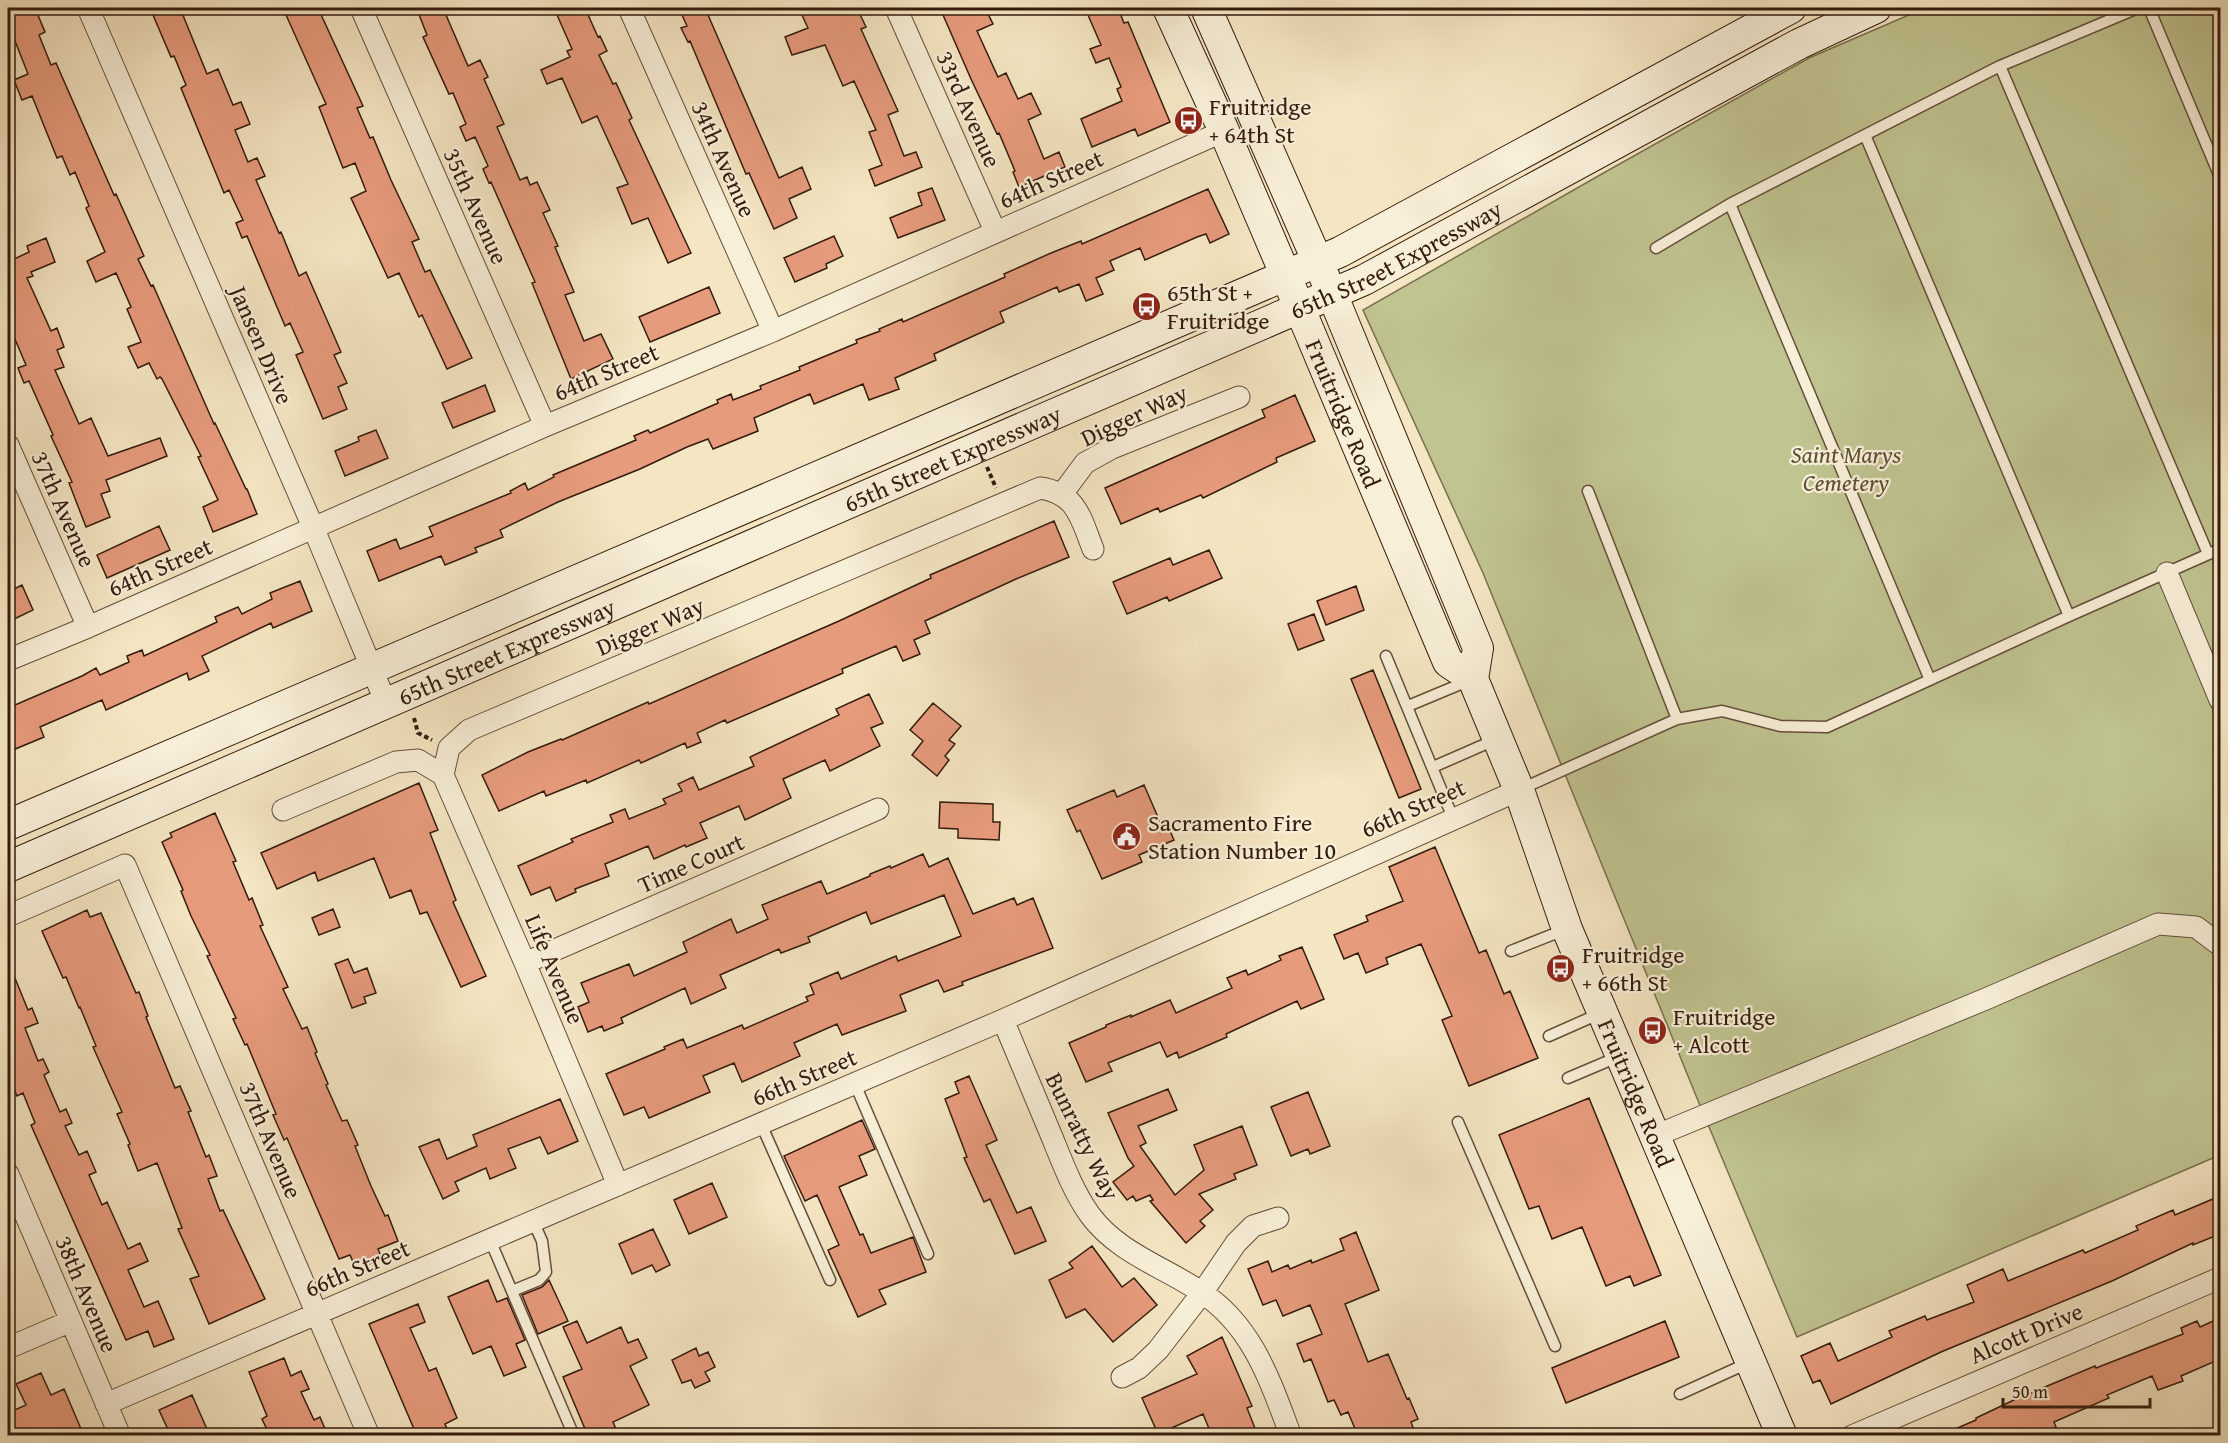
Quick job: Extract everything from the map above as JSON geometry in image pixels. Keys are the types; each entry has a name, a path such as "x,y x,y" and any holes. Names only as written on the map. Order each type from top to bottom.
{"main road":[{"name":"Fruitridge Road","path":"1168,8 1224,130 1448,662 1473,679"},
{"name":"Fruitridge Road","path":"1206,8 1332,294 1478,648 1473,679 1519,790 1567,929 1782,1436"},
{"name":"65th Street Expressway","path":"8,825 1317,262 1398,221 1791,8"},
{"name":"65th Street Expressway","path":"8,867 1364,280 1799,44 1876,8"}],"street":[{"name":"Jansen Drive","path":"88,8 313,527 372,670 397,699"},
{"name":"35th Avenue","path":"361,8 545,426"},
{"name":"34th Avenue","path":"629,8 773,331"},
{"name":"33rd Avenue","path":"896,8 995,231"},
{"name":"64th Street","path":"8,660 545,426 773,331 1224,130"},
{"name":"Digger Way","path":"449,748 469,730 1040,488 1062,494 1085,463 1112,448 1239,397"},
{"name":"37th Avenue","path":"8,445 88,627"},
{"path":"1062,494 1077,507 1093,549"},
{"path":"2167,573 2220,700"},
{"path":"283,810 396,762 418,760 443,775 449,748"},
{"name":"Life Avenue","path":"443,775 618,1185"},
{"name":"66th Street","path":"106,1404 1003,1020 1519,790"},
{"name":"Time Court","path":"525,963 878,809"},
{"name":"37th Avenue","path":"8,916 125,865 369,1436"},
{"path":"1655,1136 1989,998 2158,924 2196,927 2220,945"},
{"name":"Bunratty Way","path":"1003,1020 1072,1184 1091,1216 1134,1255 1202,1293 1228,1315 1251,1342 1267,1372 1291,1436"},
{"name":"38th Avenue","path":"8,1174 120,1436"},
{"path":"1122,1377 1138,1368 1158,1350 1202,1293 1236,1243 1253,1226 1278,1218"},
{"name":"Alcott Drive","path":"1852,1436 2220,1278"},
{"path":"8,1348 71,1321"}],"lane":[{"path":"1656,248 1730,204 2000,66 2138,8"},
{"path":"2149,8 2220,177"},
{"path":"2000,66 2208,554"},
{"path":"1865,135 2069,616"},
{"path":"1730,204 1929,680"},
{"path":"1588,491 1677,719"},
{"path":"1519,790 1677,719 1722,711 1780,726 1827,728 2220,549"},
{"path":"1386,656 1453,818"},
{"path":"1408,706 1473,679"},
{"path":"1433,767 1497,738"},
{"path":"1512,951 1567,929"},
{"path":"1549,1036 1602,1012"},
{"path":"1568,1078 1621,1056"},
{"path":"855,1084 928,1254"},
{"path":"1458,1122 1556,1346"},
{"path":"761,1124 830,1280"},
{"path":"512,1291 539,1280 546,1272 542,1241 533,1221"},
{"path":"490,1240 574,1436"},
{"path":"1680,1394 1750,1362"}],"path":[{"path":"978,447 1003,504"},
{"path":"397,699 418,733 449,748"}],"green space":[{"name":"Saint Marys Cemetery","path":"1925,8 2220,8 2220,1155 1797,1337 1483,573 1363,310 1809,58"}],"building":[{"path":"8,8 35,8 45,32 39,35 51,65 56,63 114,195 116,194 144,256 138,259 151,286 153,285 214,424 257,514 213,532 203,507 218,500 198,457 201,456 162,379 160,377 157,379 149,363 138,368 128,347 141,342 127,309 131,307 116,273 96,282 87,261 105,252 86,208 89,206 75,172 70,175 62,156 57,158 32,96 22,100 14,80 28,74 8,23"},
{"path":"150,8 180,8 207,74 218,69 233,105 241,102 250,124 235,130 248,162 257,158 265,176 256,180 299,276 306,272 341,352 334,355 347,383 338,387 347,409 323,419 296,355 303,352 290,323 285,326 247,236 242,238 236,223 243,220 229,190 224,193 181,88 186,85"},
{"path":"303,8 318,8 363,106 357,108 370,138 373,137 419,239 412,242 425,272 430,270 472,358 447,369 399,273 388,278 351,198 366,191 355,163 343,168 319,107 326,104 286,15"},
{"path":"430,8 443,8 468,66 480,60 488,77 484,79 504,124 497,127 520,180 527,177 530,185 537,182 550,210 543,213 558,246 555,247 574,292 565,295 584,341 601,334 613,359 571,379 532,283 535,282 491,182 489,183 483,169 488,166 475,137 466,141 460,127 466,124 453,93 449,94 423,37 427,35 418,12"},
{"path":"554,8 585,8 607,51 599,55 613,84 616,83 632,118 629,120 691,253 668,263 648,218 632,224 617,188 628,184 597,116 582,123 562,78 547,84 541,70 570,57 567,51 572,49"},
{"path":"679,8 705,8 779,178 802,167 811,189 789,199 797,218 774,229 749,173 746,174 690,41 688,42 681,28 687,26"},
{"path":"814,8 857,8 866,27 861,29 898,111 888,115 904,156 916,152 922,167 875,186 869,170 882,165 869,132 876,130 854,81 843,86 825,45 792,55 785,37 808,28 801,13"},
{"path":"940,8 985,8 993,24 977,31 998,77 1006,73 1018,99 1031,93 1041,114 1028,120 1044,159 1059,152 1065,167 1019,187 1013,172 1015,171 999,133 997,134 971,79"},
{"path":"1085,8 1118,8 1124,23 1128,22 1170,122 1138,136 1135,129 1092,147 1081,119 1122,101 1117,89 1121,87 1109,58 1096,63 1090,49 1101,45"},
{"path":"932,188 945,220 898,238 890,218 922,205 918,193"},
{"path":"1208,189 1229,234 1210,243 1206,234 1145,260 1140,248 1110,261 1114,270 1096,278 1103,294 1086,301 1079,284 1059,292 1057,287 1000,312 1004,322 934,354 936,360 895,378 899,389 869,400 863,384 814,404 810,394 754,418 758,431 713,449 708,439 687,447 640,469 558,502 500,530 503,537 475,548 477,552 445,565 441,556 379,581 367,551 396,539 400,549 433,536 429,527 511,493 510,491 525,483 528,490 554,477 553,475 636,440 634,436 648,430 650,433 718,403 717,400 731,394 733,400 761,389 760,386 857,343 856,340 880,331 879,329 902,319 903,322 1005,277 1004,274 1051,253 1081,241 1082,244"},
{"path":"834,236 843,256 826,264 827,268 795,282 784,258"},
{"path":"46,238 55,262 31,272 33,276 27,278 51,331 57,328 64,347 57,350 64,367 55,370 79,424 91,418 108,456 160,438 167,456 106,480 110,491 101,494 110,517 86,527 69,483 72,482 51,436 53,435 29,381 24,383 18,368 26,365 14,337 8,340 8,262 29,252 27,246"},
{"path":"709,287 720,313 650,342 639,317"},
{"path":"485,385 495,411 453,428 442,403"},
{"path":"1295,395 1315,441 1276,458 1277,462 1203,498 1201,495 1160,512 1158,508 1121,524 1105,488 1265,417 1262,410"},
{"path":"376,430 388,458 345,476 335,451 359,441 358,437"},
{"path":"1054,521 1069,557 925,621 930,633 914,640 920,654 903,661 896,646 842,669 843,673 727,723 725,720 697,733 701,742 687,748 685,743 641,763 639,760 587,783 586,780 546,796 544,791 499,811 482,775 528,752 562,740 648,702 649,704 839,621 931,578 930,575"},
{"path":"159,526 170,550 107,578 97,555"},
{"path":"1209,550 1222,578 1169,601 1167,597 1127,614 1113,582 1170,558 1173,565"},
{"path":"300,581 312,611 273,628 271,623 202,656 209,671 189,680 187,673 106,710 102,700 40,727 44,737 8,752 8,708 96,668 100,675 129,662 127,656 142,650 144,656 217,622 215,617 238,607 242,614 272,599 270,593"},
{"path":"22,585 33,610 8,622 8,592"},
{"path":"1356,586 1364,610 1326,625 1317,601"},
{"path":"1314,614 1324,640 1298,650 1288,624"},
{"path":"1373,670 1421,789 1399,798 1351,679"},
{"path":"869,694 883,723 871,728 880,746 830,771 825,760 783,779 791,798 745,820 739,806 700,823 707,838 686,847 685,845 654,859 648,846 605,864 609,876 575,889 576,892 556,901 550,887 531,895 518,866 573,842 571,839 613,822 610,815 625,809 629,819 666,804 663,799 682,791 678,784 693,777 699,790 754,766 750,757 839,715 836,709"},
{"path":"933,703 961,726 949,740 955,744 945,756 949,760 937,776 912,755 923,741 910,730"},
{"path":"419,783 438,830 430,833 456,900 453,902 486,976 461,987 427,912 420,914 411,890 390,898 374,858 318,881 315,872 277,889 261,853"},
{"name":"Sacramento Fire Station Number 10","path":"1144,785 1161,824 1166,822 1174,840 1139,855 1142,862 1102,879 1080,830 1077,832 1067,810 1114,790 1117,797"},
{"path":"940,802 993,804 993,822 1000,822 999,840 958,838 958,829 939,828"},
{"path":"215,813 236,861 233,862 249,900 252,898 263,925 260,926 288,987 283,989 302,1029 307,1027 328,1084 326,1085 342,1121 347,1120 371,1186 385,1216 388,1215 398,1241 378,1249 382,1259 356,1269 350,1255 339,1259 287,1138 284,1140 273,1115 276,1114 247,1044 245,1045 233,1019 236,1018 207,956 210,955 191,916 181,891 183,890 162,842 172,837 170,833"},
{"path":"1435,847 1479,953 1486,950 1504,994 1510,991 1538,1058 1469,1086 1442,1020 1452,1016 1421,944 1386,958 1388,964 1366,973 1358,953 1344,959 1334,935 1368,921 1366,916 1403,901 1389,867"},
{"path":"923,854 929,867 948,858 973,914 1014,898 1017,905 1033,898 1053,948 962,982 963,985 944,992 938,980 900,995 906,1011 842,1035 837,1024 794,1043 800,1056 742,1082 734,1063 703,1076 710,1092 649,1118 644,1107 624,1115 606,1074 683,1039 687,1048 742,1025 744,1029 808,1001 806,997 814,994 810,984 838,972 841,979 896,956 898,961 961,936 944,895 871,924 866,912 808,937 810,942 781,953 779,949 720,975 726,988 691,1004 685,988 621,1018 623,1023 604,1031 602,1026 588,1032 578,1007 589,1002 581,983 629,964 634,976 687,952 683,942 731,919 737,933 768,919 762,905 821,881 827,894 870,876 870,874 890,866 891,868"},
{"path":"333,909 340,927 319,935 312,918"},
{"path":"87,910 90,917 101,913 136,993 139,992 148,1016 146,1017 175,1088 180,1086 206,1157 209,1155 217,1176 208,1179 220,1211 223,1210 265,1299 209,1324 190,1279 199,1276 178,1229 182,1228 157,1163 138,1171 128,1145 130,1144 117,1114 122,1112 93,1047 96,1046 66,977 63,978 42,931"},
{"path":"1302,947 1324,999 1301,1009 1297,1001 1226,1034 1227,1037 1179,1058 1177,1052 1167,1057 1160,1042 1108,1063 1112,1071 1086,1082 1069,1043 1106,1025 1170,1000 1176,1013 1232,988 1227,978 1246,970 1248,975 1281,960 1279,956"},
{"path":"348,959 354,973 367,968 376,993 364,997 366,1003 352,1008 335,964"},
{"path":"8,961 28,1010 32,1008 38,1023 25,1028 38,1061 43,1059 49,1072 44,1075 60,1112 66,1109 72,1123 65,1126 79,1155 87,1151 96,1172 89,1175 102,1205 107,1202 128,1249 140,1243 148,1261 128,1270 144,1307 158,1301 174,1339 154,1347 148,1331 126,1340 31,1125 35,1123 23,1093 17,1096 8,1075"},
{"path":"969,1076 997,1140 986,1145 1017,1213 1031,1207 1046,1241 1015,1254 990,1199 984,1202 964,1158 967,1157 945,1099 959,1093 955,1082"},
{"path":"1168,1089 1177,1110 1138,1126 1146,1143 1140,1146 1175,1195 1204,1170 1194,1145 1242,1126 1257,1165 1234,1174 1236,1179 1199,1194 1213,1210 1200,1221 1205,1226 1186,1243 1150,1201 1153,1200 1150,1195 1136,1201 1133,1196 1127,1200 1113,1182 1134,1166 1128,1158 1108,1113"},
{"path":"1308,1092 1330,1146 1310,1154 1308,1149 1291,1156 1271,1107"},
{"path":"1589,1098 1661,1275 1634,1286 1630,1276 1606,1286 1582,1227 1552,1239 1539,1206 1529,1209 1499,1135"},
{"path":"560,1099 578,1141 548,1154 540,1137 508,1149 516,1168 490,1179 486,1168 455,1182 459,1191 443,1199 419,1147 439,1139 447,1159 477,1146 473,1135"},
{"path":"862,1120 875,1149 859,1156 867,1175 839,1187 860,1235 863,1234 871,1253 913,1237 926,1272 879,1290 886,1304 858,1317 828,1250 839,1245 817,1195 805,1201 784,1156"},
{"path":"712,1183 727,1217 689,1234 674,1200"},
{"path":"2220,1196 2220,1234 2193,1245 2193,1243 2112,1281 1941,1352 1831,1404 1820,1380 1813,1383 1801,1356 1830,1343 1838,1361 1892,1337 1889,1331 1925,1316 1927,1320 1974,1302 1967,1285 2003,1269 2008,1281 2083,1250 2085,1253 2138,1230 2136,1226 2173,1210 2175,1215"},
{"path":"653,1229 670,1265 656,1272 652,1265 632,1274 619,1244"},
{"path":"1356,1232 1379,1290 1345,1304 1368,1362 1388,1354 1418,1419 1411,1422 1416,1436 1358,1436 1348,1412 1341,1415 1334,1400 1328,1402 1311,1359 1304,1362 1297,1344 1322,1334 1310,1305 1283,1316 1276,1300 1263,1305 1248,1269 1268,1261 1272,1272 1288,1265 1290,1269 1311,1260 1312,1263 1344,1250 1340,1239"},
{"path":"1092,1246 1122,1287 1134,1278 1157,1305 1113,1342 1085,1309 1066,1318 1049,1280 1073,1268 1069,1263"},
{"path":"488,1280 497,1302 507,1298 525,1340 516,1344 526,1367 504,1376 491,1346 473,1354 448,1297"},
{"path":"549,1280 568,1321 538,1334 522,1295 542,1287"},
{"path":"418,1304 425,1322 410,1328 429,1371 436,1368 457,1418 445,1424 450,1436 417,1436 369,1324"},
{"path":"2220,1318 2220,1346 2213,1350 2218,1360 2181,1376 2183,1381 2158,1390 2152,1376 2107,1395 2109,1398 2054,1422 2056,1427 2034,1436 1939,1436 2016,1399 2095,1366 2096,1368 2183,1334 2181,1328 2197,1321 2200,1327"},
{"path":"577,1321 587,1343 621,1327 628,1343 638,1339 647,1358 630,1366 649,1405 613,1422 619,1436 588,1436 563,1377 582,1369 563,1327"},
{"path":"1665,1321 1679,1357 1566,1403 1552,1368"},
{"path":"1222,1337 1252,1406 1247,1408 1258,1436 1212,1436 1203,1414 1158,1434 1142,1398 1197,1374 1187,1356"},
{"path":"696,1348 699,1356 708,1352 715,1367 705,1372 710,1381 695,1388 691,1380 682,1383 672,1360"},
{"path":"284,1358 291,1376 301,1371 309,1389 301,1392 314,1420 320,1417 328,1436 270,1436 262,1419 267,1416 249,1372"},
{"path":"41,1373 51,1395 64,1389 84,1436 8,1436 8,1413 26,1405 16,1384"},
{"path":"192,1395 210,1436 171,1436 159,1410"}],"place":[{"name":"Fruitridge + 64th St","path":"1188,120"},
{"name":"65th St + Fruitridge","path":"1146,306"},
{"name":"Sacramento Fire Station Number 10","path":"1127,836"},
{"name":"Fruitridge + 66th St","path":"1561,968"},
{"name":"Fruitridge + Alcott","path":"1652,1030"}]}
